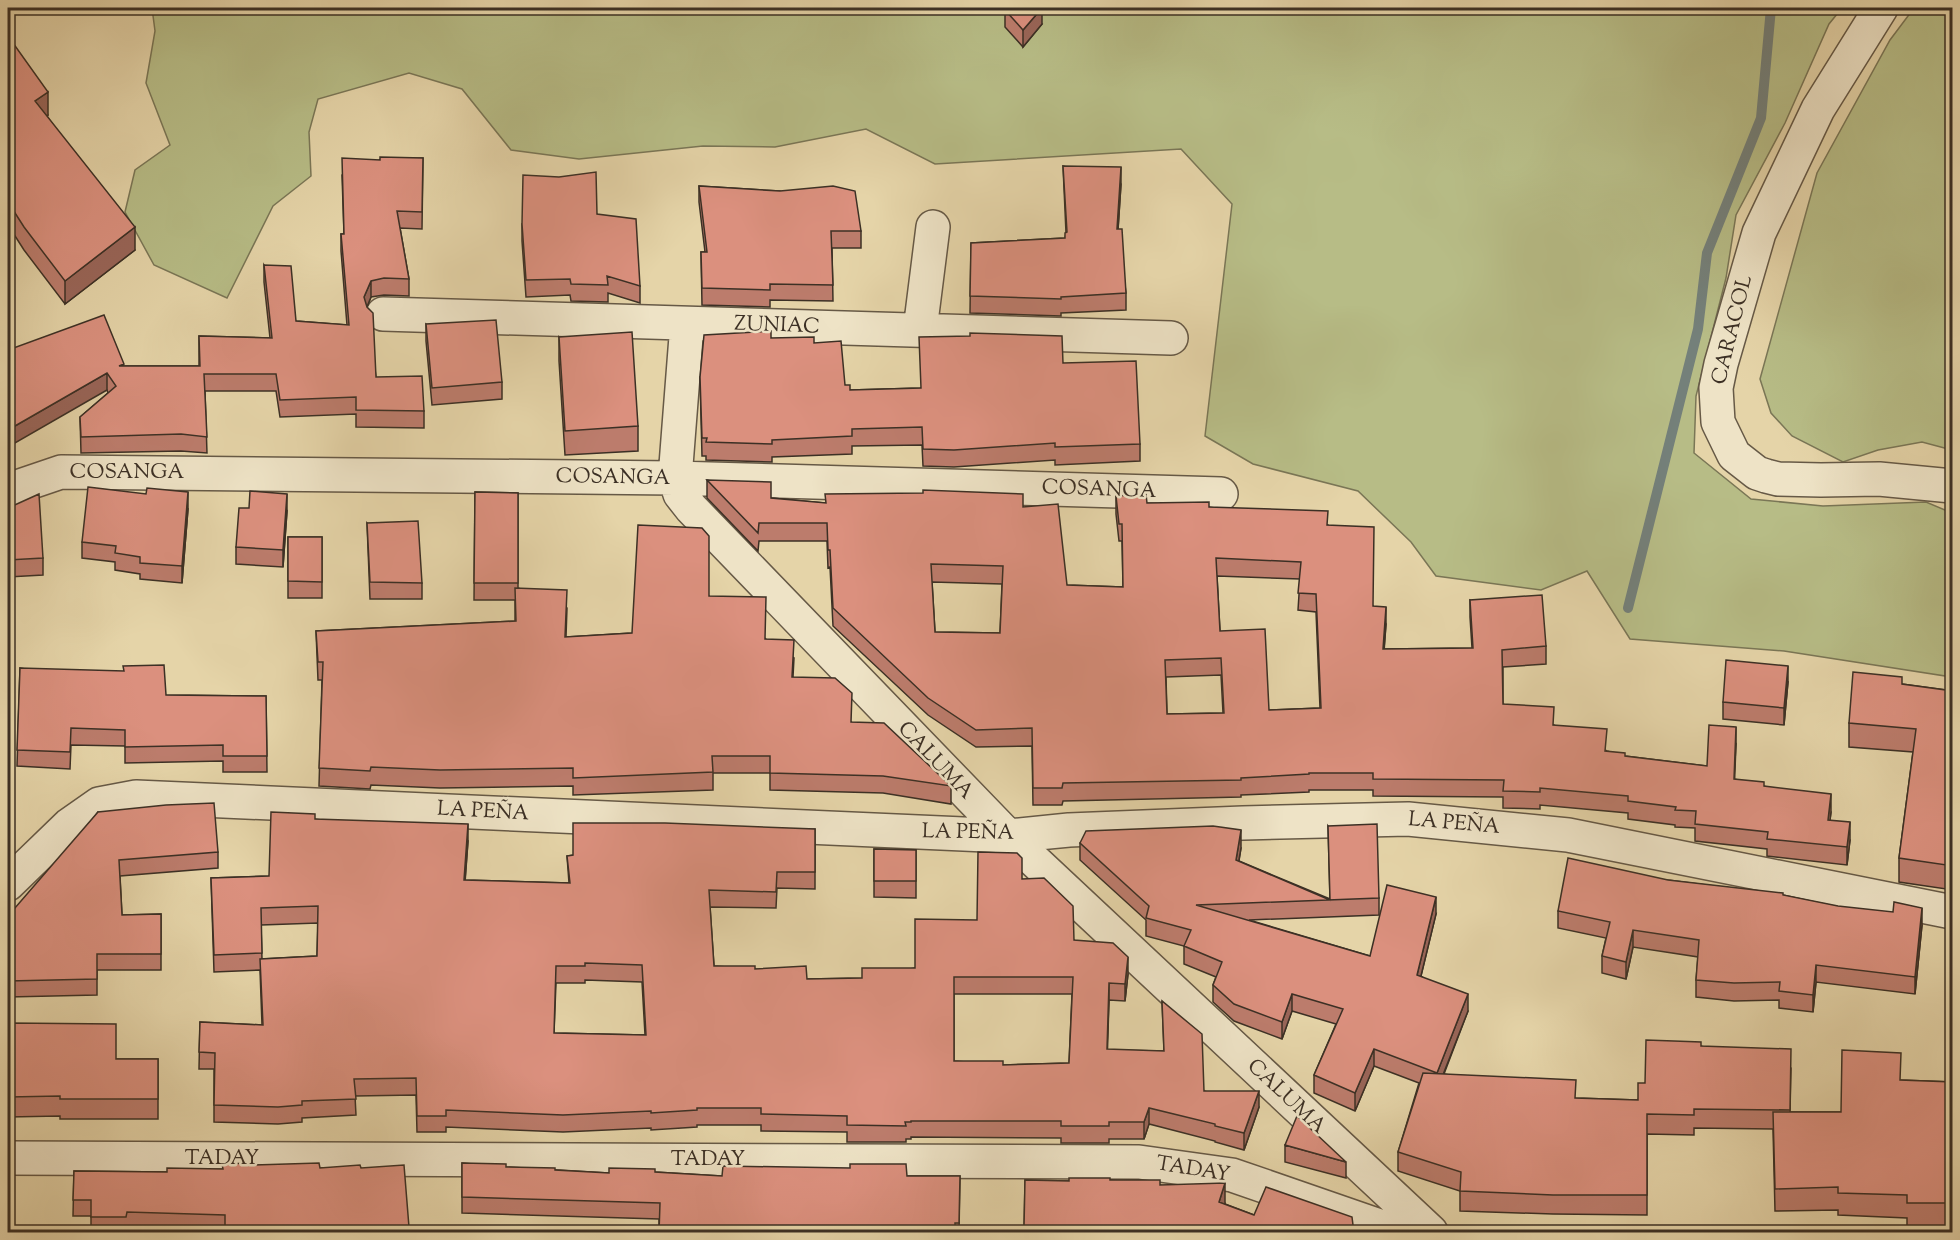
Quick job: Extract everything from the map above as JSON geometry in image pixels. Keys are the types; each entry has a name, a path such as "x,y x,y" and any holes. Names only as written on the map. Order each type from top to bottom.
{"street":[{"name":"CARACOL","path":"1881,8 1818,109 1759,233 1720,364 1716,388 1718,422 1734,455 1757,473 1766,476 1778,479 1879,479 1953,486"},
{"path":"920,330 933,227"},
{"name":"ZUNIAC","path":"383,314 1171,338"},
{"path":"675,478 687,324"},
{"name":"COSANGA","path":"8,490 61,472 675,478 1221,494"},
{"name":"CALUMA","path":"675,478 680,494 691,508 1008,836 1431,1233"},
{"name":"LA PEÑA","path":"8,884 69,825 99,804 136,796 1008,836 1069,830 1408,819 1568,834 1953,912"},
{"name":"TADAY","path":"8,1158 1139,1162 1232,1175 1398,1233"}],"green space":[{"path":"152,8 1842,8 1829,24 1785,123 1736,215 1726,278 1696,396 1694,453 1751,499 1823,506 1926,502 1952,513 1952,677 1784,651 1630,639 1587,571 1541,590 1436,576 1411,542 1358,491 1253,464 1205,436 1232,204 1181,149 935,164 866,129 775,147 703,146 579,159 511,150 462,89 409,73 318,99 309,132 311,176 273,206 227,298 154,265 125,212 135,170 170,145 146,83 155,31"},
{"path":"1914,8 1952,8 1952,450 1922,442 1878,450 1843,462 1792,436 1771,413 1760,379 1817,173 1890,40"}],"building":[{"path":"1007,8 1042,8 1023,30 1005,10"},
{"path":"8,36 48,92 35,101 135,227 65,281 8,202"},
{"path":"380,157 423,158 422,212 397,211 409,279 384,278 371,281 364,297 367,307 373,313 376,377 422,376 424,411 356,410 356,397 280,400 276,374 204,374 207,437 181,434 81,437 80,417 116,386 107,373 8,430 8,350 104,315 124,364 119,366 200,366 199,336 272,338 264,265 291,266 296,321 349,325 341,234 344,234 342,158 380,160"},
{"path":"1063,166 1121,167 1117,229 1122,229 1126,293 1061,297 1061,299 970,296 971,243 1065,238 1067,232"},
{"path":"596,172 597,214 636,219 640,286 607,276 608,285 571,284 570,279 526,280 522,224 523,175 559,177"},
{"path":"699,186 780,191 833,186 855,191 861,231 831,231 833,285 770,284 770,290 702,288 701,252 707,252"},
{"path":"496,320 502,382 432,388 426,324"},
{"path":"771,331 771,338 814,337 814,343 841,341 845,385 850,385 850,390 921,388 919,337 970,336 970,333 1062,336 1063,363 1136,361 1140,444 1055,447 1055,443 954,450 923,449 922,427 852,429 852,436 772,440 772,444 706,442 707,438 702,438 700,377 704,335"},
{"path":"632,332 638,426 565,431 559,337"},
{"path":"707,480 771,482 771,498 826,503 825,494 923,493 923,490 1023,494 1023,507 1058,504 1067,585 1123,587 1122,524 1119,524 1116,496 1146,494 1147,503 1209,502 1209,507 1328,511 1327,525 1374,527 1373,606 1386,607 1383,649 1473,648 1470,600 1542,595 1546,646 1502,650 1503,704 1554,707 1553,725 1607,729 1605,751 1625,753 1625,756 1707,766 1709,725 1736,727 1734,779 1764,782 1764,786 1831,794 1828,820 1850,822 1847,847 1767,839 1768,832 1695,824 1696,811 1675,810 1676,807 1628,801 1628,796 1540,788 1540,792 1503,791 1504,780 1373,779 1373,773 1309,773 1241,778 1241,780 1063,783 1062,788 1033,788 1032,728 976,730 928,698 833,608 827,523 759,523 758,533","holes":["1216,558 1301,562 1298,593 1316,594 1321,708 1269,710 1265,629 1220,631","931,564 1003,566 1000,633 935,632","1221,658 1224,713 1167,714 1165,660"]},
{"path":"88,487 146,494 147,488 188,492 182,566 140,563 140,557 115,553 116,546 82,542"},
{"path":"250,491 287,494 283,550 236,547 239,508 249,508"},
{"path":"475,492 518,493 518,583 474,583"},
{"path":"39,494 43,558 8,560 8,508"},
{"path":"418,521 422,583 370,582 367,523"},
{"path":"638,525 702,528 709,536 709,596 766,597 765,639 794,640 792,677 835,678 852,693 851,722 884,723 951,786 883,776 770,773 770,756 712,756 713,772 573,778 573,768 440,770 371,767 370,771 319,768 323,662 318,662 316,631 516,621 515,588 567,590 565,637 632,633"},
{"path":"288,537 322,537 322,582 288,581"},
{"path":"1726,660 1788,666 1784,708 1723,702"},
{"path":"164,665 166,695 266,696 267,756 223,756 223,745 125,747 125,730 71,728 70,752 17,750 20,668 124,671 123,666"},
{"path":"1853,672 1902,677 1902,684 1953,691 1953,866 1899,858 1916,729 1849,723"},
{"path":"214,803 218,852 119,860 122,915 161,914 161,954 97,954 97,979 8,981 8,916 98,812"},
{"path":"271,812 315,814 315,819 468,824 464,880 570,883 567,856 573,855 573,823 665,823 815,829 815,872 777,872 776,892 709,890 714,966 755,966 755,969 806,966 807,979 862,978 862,968 915,968 915,919 977,920 978,852 1017,853 1022,858 1022,879 1044,878 1073,906 1074,940 1113,943 1128,957 1125,984 1109,983 1107,1049 1164,1051 1162,1001 1202,1034 1204,1091 1259,1091 1244,1133 1149,1108 1144,1122 1109,1122 1109,1126 1061,1126 1061,1121 911,1121 905,1122 906,1126 847,1125 847,1116 761,1114 761,1108 697,1108 697,1110 651,1113 651,1111 563,1115 446,1110 446,1116 417,1116 416,1078 354,1079 356,1099 302,1101 302,1105 278,1107 214,1105 215,1053 199,1052 200,1022 263,1025 260,959 317,956 318,906 261,908 262,953 214,955 211,878 269,876","holes":["585,963 642,965 646,1035 554,1033 556,966 585,966","954,977 1073,977 1069,1063 1003,1065 1003,1061 954,1061"]},
{"path":"1377,824 1379,898 1330,900 1328,826"},
{"path":"1213,826 1241,830 1236,860 1330,900 1196,905 1370,956 1387,885 1436,897 1417,975 1468,994 1437,1073 1374,1049 1355,1093 1314,1075 1343,1009 1292,994 1282,1022 1234,1004 1213,985 1222,962 1184,946 1191,930 1146,918 1149,906 1080,843 1086,831"},
{"path":"874,849 916,850 916,881 874,881"},
{"path":"1568,858 1668,880 1783,893 1783,895 1838,906 1893,912 1894,902 1922,908 1915,977 1816,965 1813,995 1779,991 1780,982 1734,983 1696,980 1699,940 1633,930 1626,962 1602,956 1610,922 1558,911"},
{"path":"8,1023 116,1024 116,1059 158,1059 158,1099 8,1097"},
{"path":"1646,1040 1701,1042 1701,1046 1791,1049 1790,1110 1694,1109 1694,1115 1647,1114 1647,1195 1553,1195 1460,1191 1461,1172 1398,1152 1423,1073 1576,1080 1575,1098 1638,1100 1638,1083 1645,1083"},
{"path":"1842,1050 1901,1053 1900,1080 1953,1082 1953,1203 1907,1203 1907,1195 1838,1193 1838,1187 1775,1189 1773,1112 1841,1112"},
{"path":"1297,1116 1346,1162 1285,1145"},
{"path":"253,1163 253,1165 319,1163 320,1168 404,1165 409,1227 456,1230 456,1233 225,1233 225,1215 127,1212 126,1217 91,1217 91,1200 73,1200 74,1171 167,1172 167,1168 223,1169 222,1164"},
{"path":"462,1163 506,1164 506,1167 555,1168 555,1170 609,1173 609,1168 655,1169 655,1172 722,1176 723,1166 850,1168 850,1164 906,1164 907,1176 960,1176 959,1223 955,1223 955,1233 659,1233 660,1203 462,1197"},
{"path":"1069,1178 1160,1180 1160,1185 1225,1183 1219,1202 1254,1215 1266,1187 1352,1217 1354,1233 1024,1227 1025,1180 1069,1181"}],"waterway":[{"path":"1628,608 1698,329 1707,253 1761,118 1771,8"}]}
